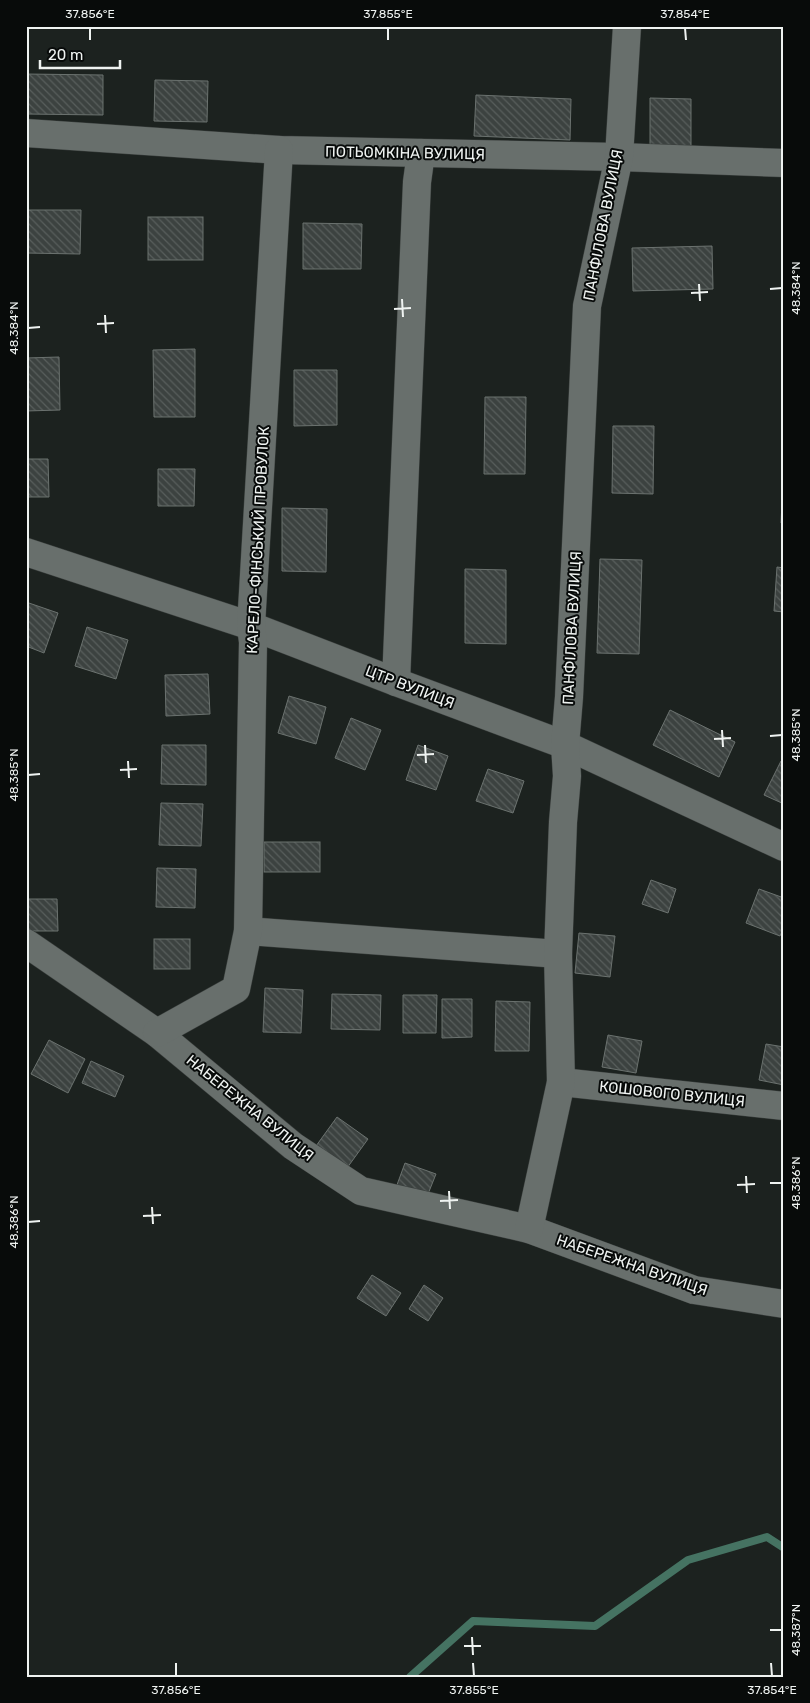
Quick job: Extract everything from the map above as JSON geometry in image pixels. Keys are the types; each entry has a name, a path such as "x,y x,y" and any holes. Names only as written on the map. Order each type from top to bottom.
{"street":[{"name":"ПАНФІЛОВА ВУЛИЦЯ","path":"529,1229 561,1082 558,954 563,822 567,776 565,745 569,697 587,306 619,157 627,26"},
{"name":"ПОТЬОМКІНА ВУЛИЦЯ","path":"26,133 279,150 619,157 784,163"},
{"name":"КАРЕЛО-ФІНСЬКИЙ ПРОВУЛОК","path":"157,1033 236,988 248,931 253,642 251,626 279,150"},
{"path":"396,682 417,182 421,153"},
{"name":"ЦТР ВУЛИЦЯ","path":"26,552 251,626 565,745 784,847"},
{"path":"248,931 558,954"},
{"name":"НАБЕРЕЖНА ВУЛИЦЯ","path":"26,943 157,1033 293,1146 361,1191 529,1229 694,1290 784,1304"},
{"name":"КОШОВОГО ВУЛИЦЯ","path":"561,1082 784,1106"}],"building":[{"path":"26,74 103,75 103,115 26,114"},
{"path":"155,80 208,81 207,122 154,121"},
{"path":"476,95 571,99 570,140 474,136"},
{"path":"650,98 691,99 691,147 650,146"},
{"path":"26,210 81,210 80,254 26,253"},
{"path":"148,217 203,217 203,260 148,260"},
{"path":"303,223 362,224 361,269 303,269"},
{"path":"712,246 713,289 633,291 632,248"},
{"path":"195,349 195,417 154,417 153,350"},
{"path":"59,357 60,410 26,411 26,358"},
{"path":"294,370 337,370 337,425 294,426"},
{"path":"485,397 526,397 525,474 484,474"},
{"path":"613,426 654,426 653,494 612,493"},
{"path":"26,459 48,459 49,497 26,497"},
{"path":"158,469 195,469 194,506 158,506"},
{"path":"783,481 784,523 781,523"},
{"path":"282,508 327,509 326,572 282,571"},
{"path":"600,559 642,560 639,654 597,653"},
{"path":"777,567 784,568 784,612 774,611"},
{"path":"465,569 506,570 506,644 465,643"},
{"path":"26,602 58,613 44,653 26,646"},
{"path":"87,627 128,640 116,679 75,666"},
{"path":"208,674 210,714 166,716 165,675"},
{"path":"289,696 326,707 316,744 278,733"},
{"path":"670,710 735,742 719,777 653,745"},
{"path":"351,718 381,730 365,770 335,758"},
{"path":"162,745 206,745 206,785 161,784"},
{"path":"418,745 448,756 436,790 406,780"},
{"path":"781,761 784,762 784,804 764,795"},
{"path":"488,769 524,781 513,813 476,801"},
{"path":"161,803 203,804 201,846 159,845"},
{"path":"264,842 320,842 320,872 264,872"},
{"path":"157,868 196,869 195,908 156,907"},
{"path":"651,880 676,889 668,913 642,904"},
{"path":"759,889 784,898 784,927 780,936 746,923"},
{"path":"26,899 57,899 58,931 26,931"},
{"path":"579,933 615,936 610,977 575,973"},
{"path":"154,939 190,939 190,969 154,969"},
{"path":"265,988 303,990 301,1033 263,1032"},
{"path":"332,994 381,995 380,1030 331,1029"},
{"path":"403,995 437,995 436,1033 403,1033"},
{"path":"442,999 472,999 472,1037 442,1038"},
{"path":"496,1001 530,1002 529,1051 495,1051"},
{"path":"608,1035 642,1041 636,1073 602,1067"},
{"path":"49,1040 85,1059 68,1093 31,1074"},
{"path":"766,1044 784,1047 784,1085 759,1080"},
{"path":"91,1061 124,1076 115,1097 82,1083"},
{"path":"337,1117 368,1139 347,1168 316,1146"},
{"path":"405,1163 436,1174 424,1204 394,1193"},
{"path":"372,1275 401,1293 386,1316 357,1298"},
{"path":"424,1285 443,1298 428,1321 409,1309"}],"waterway":[{"path":"410,1677 473,1621 595,1626 688,1560 767,1537 784,1548"}]}
